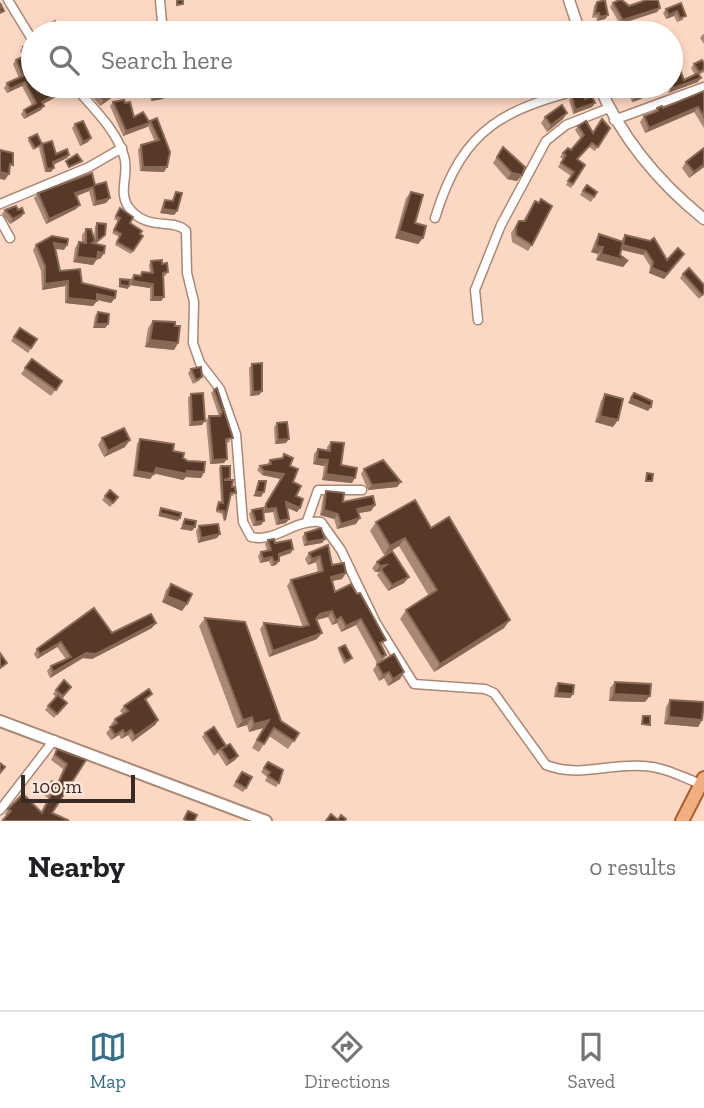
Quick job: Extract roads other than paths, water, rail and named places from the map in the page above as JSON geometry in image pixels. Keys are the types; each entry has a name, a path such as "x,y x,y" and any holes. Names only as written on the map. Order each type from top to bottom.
{"main road":[{"path":"0,721 266,821"},
{"path":"681,821 702,781"}],"street":[{"path":"8,0 21,21"},
{"path":"160,0 162,21"},
{"path":"569,0 576,21"},
{"path":"683,95 704,87"},
{"path":"84,98 122,148 126,162 123,195 127,205 146,221 180,226 187,231 187,273 194,302 193,343 200,363 220,389 236,434 245,530 251,537 265,539 307,520 321,522 341,550 376,623 414,684 485,689 494,693 541,760 555,768 580,773 643,765 702,781"},
{"path":"435,218 455,168 496,120 522,107 553,98"},
{"path":"604,98 614,120 639,156 704,219"},
{"path":"614,120 674,98"},
{"path":"478,320 475,290 506,215 546,141 566,125 609,108"},
{"path":"0,204 89,167 122,148"},
{"path":"0,219 10,238"},
{"path":"307,520 317,490 362,490"},
{"path":"0,810 54,740"}]}
